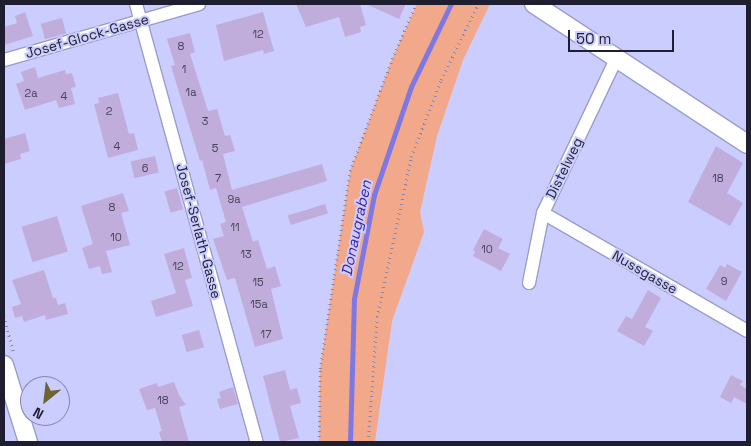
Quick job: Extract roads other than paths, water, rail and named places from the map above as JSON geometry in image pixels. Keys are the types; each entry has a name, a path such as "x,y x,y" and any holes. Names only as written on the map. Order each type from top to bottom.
{"street":[{"name":"Josef-Serlath-Gasse","path":"136,4 142,20 257,442"},
{"name":"Josef-Glock-Gasse","path":"4,60 199,4"},
{"path":"534,4 747,144"},
{"name":"Distelweg","path":"529,283 543,213 616,59"},
{"name":"Nussgasse","path":"543,213 747,330"},
{"path":"4,364 28,442"}],"waterway":[{"name":"Donaugraben","path":"350,442 354,299 374,195 411,87 451,4"}]}
